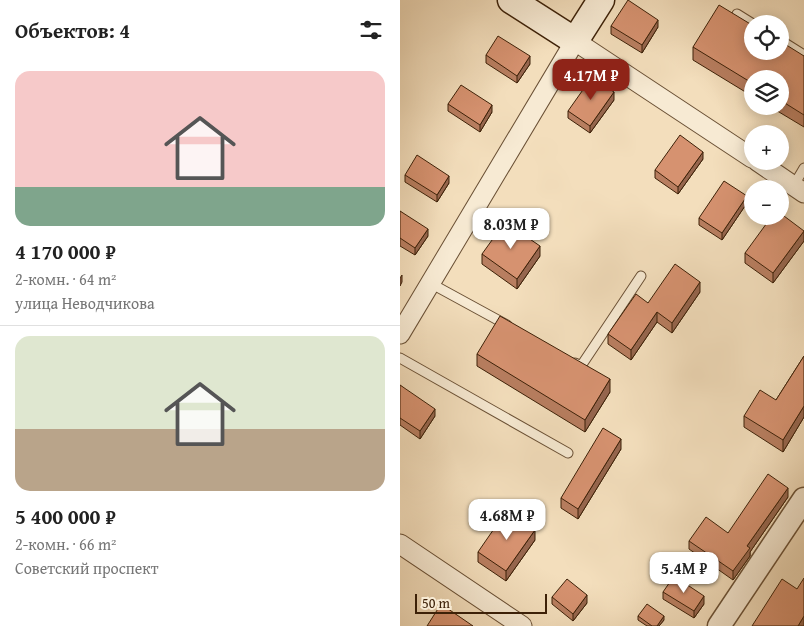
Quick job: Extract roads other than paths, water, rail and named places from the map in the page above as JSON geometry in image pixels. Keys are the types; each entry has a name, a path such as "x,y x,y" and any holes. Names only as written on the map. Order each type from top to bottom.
{"main road":[{"path":"511,0 575,41 601,0"}],"street":[{"path":"400,334 575,41 744,153"},
{"path":"770,170 799,189"},
{"path":"719,626 804,498"},
{"path":"400,544 522,626"}],"lane":[{"path":"737,14 744,18"},
{"path":"789,46 804,55"},
{"path":"799,189 804,168"},
{"path":"564,357 581,366 641,276"},
{"path":"430,283 514,329"},
{"path":"400,358 568,453"}]}
